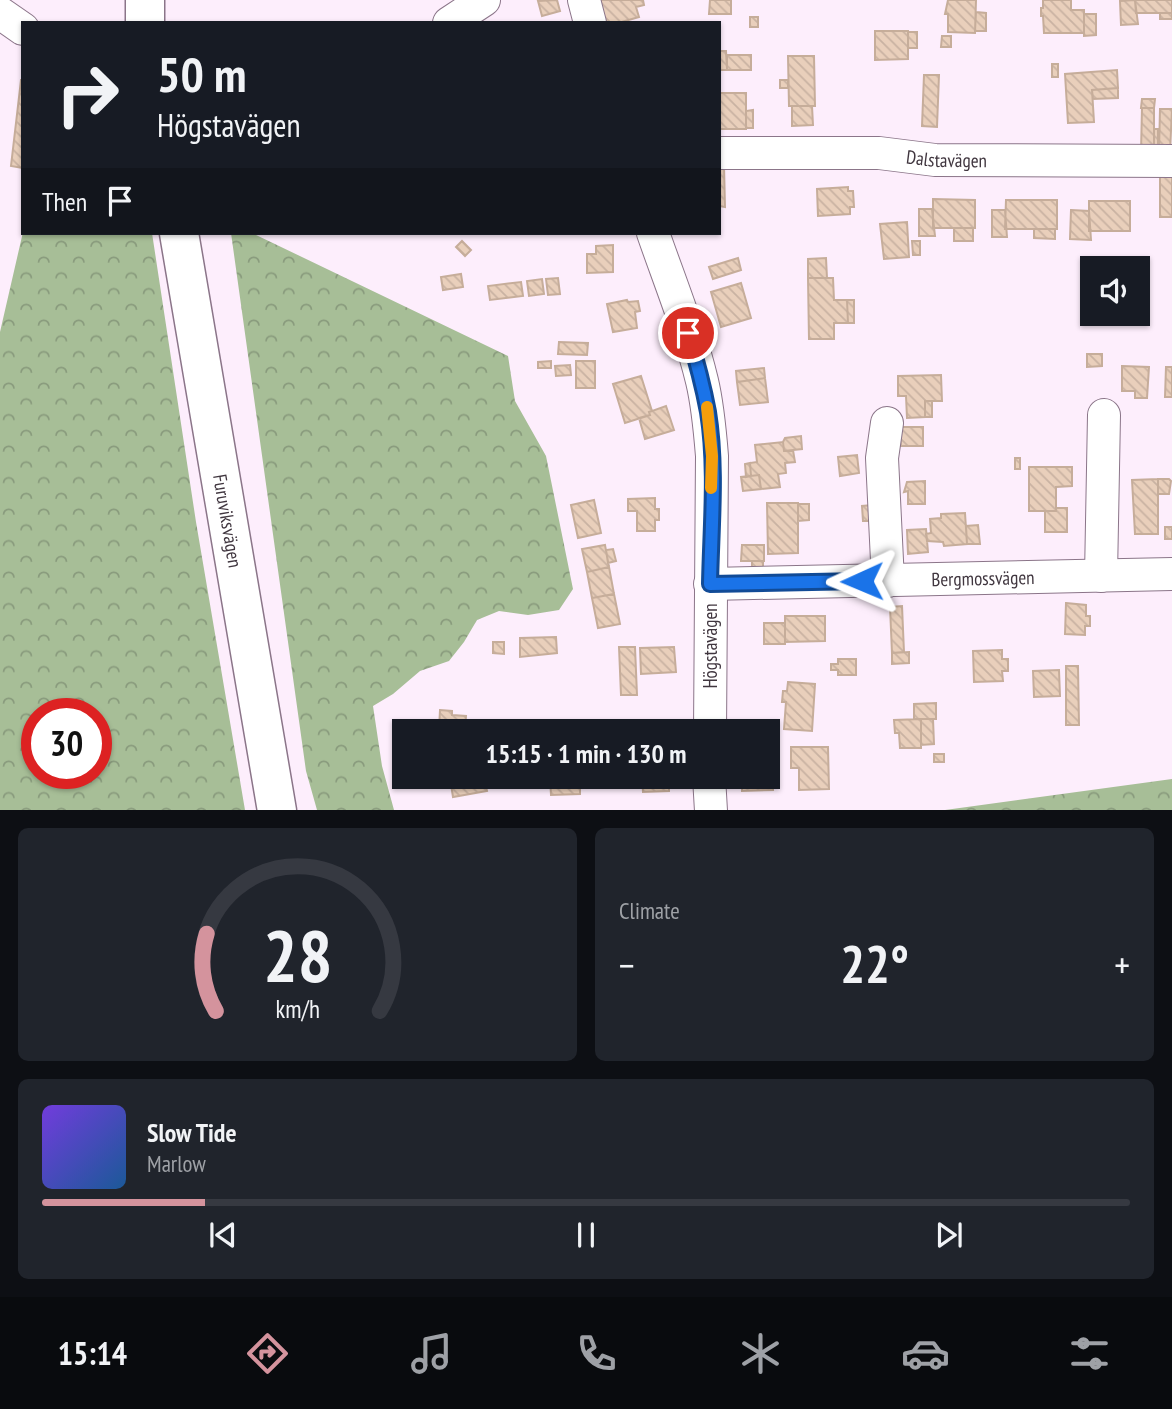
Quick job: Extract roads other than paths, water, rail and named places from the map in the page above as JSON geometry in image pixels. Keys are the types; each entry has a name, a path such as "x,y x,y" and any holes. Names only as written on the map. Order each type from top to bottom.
{"main road":[{"path":"145,0 145,21"},
{"name":"Furuviksvägen","path":"179,235 277,810"}],"street":[{"path":"452,21 484,0"},
{"path":"584,0 589,21"},
{"path":"0,13 21,28"},
{"name":"Dalstavägen","path":"721,153 879,153 935,160 1172,161"},
{"name":"Högstavägen","path":"654,235 688,333 702,380 708,414 712,456 710,719"},
{"path":"1101,576 1104,415"},
{"path":"887,423 882,458 888,581"},
{"name":"Bergmossvägen","path":"710,584 1172,575"},
{"path":"710,789 711,810"}]}
